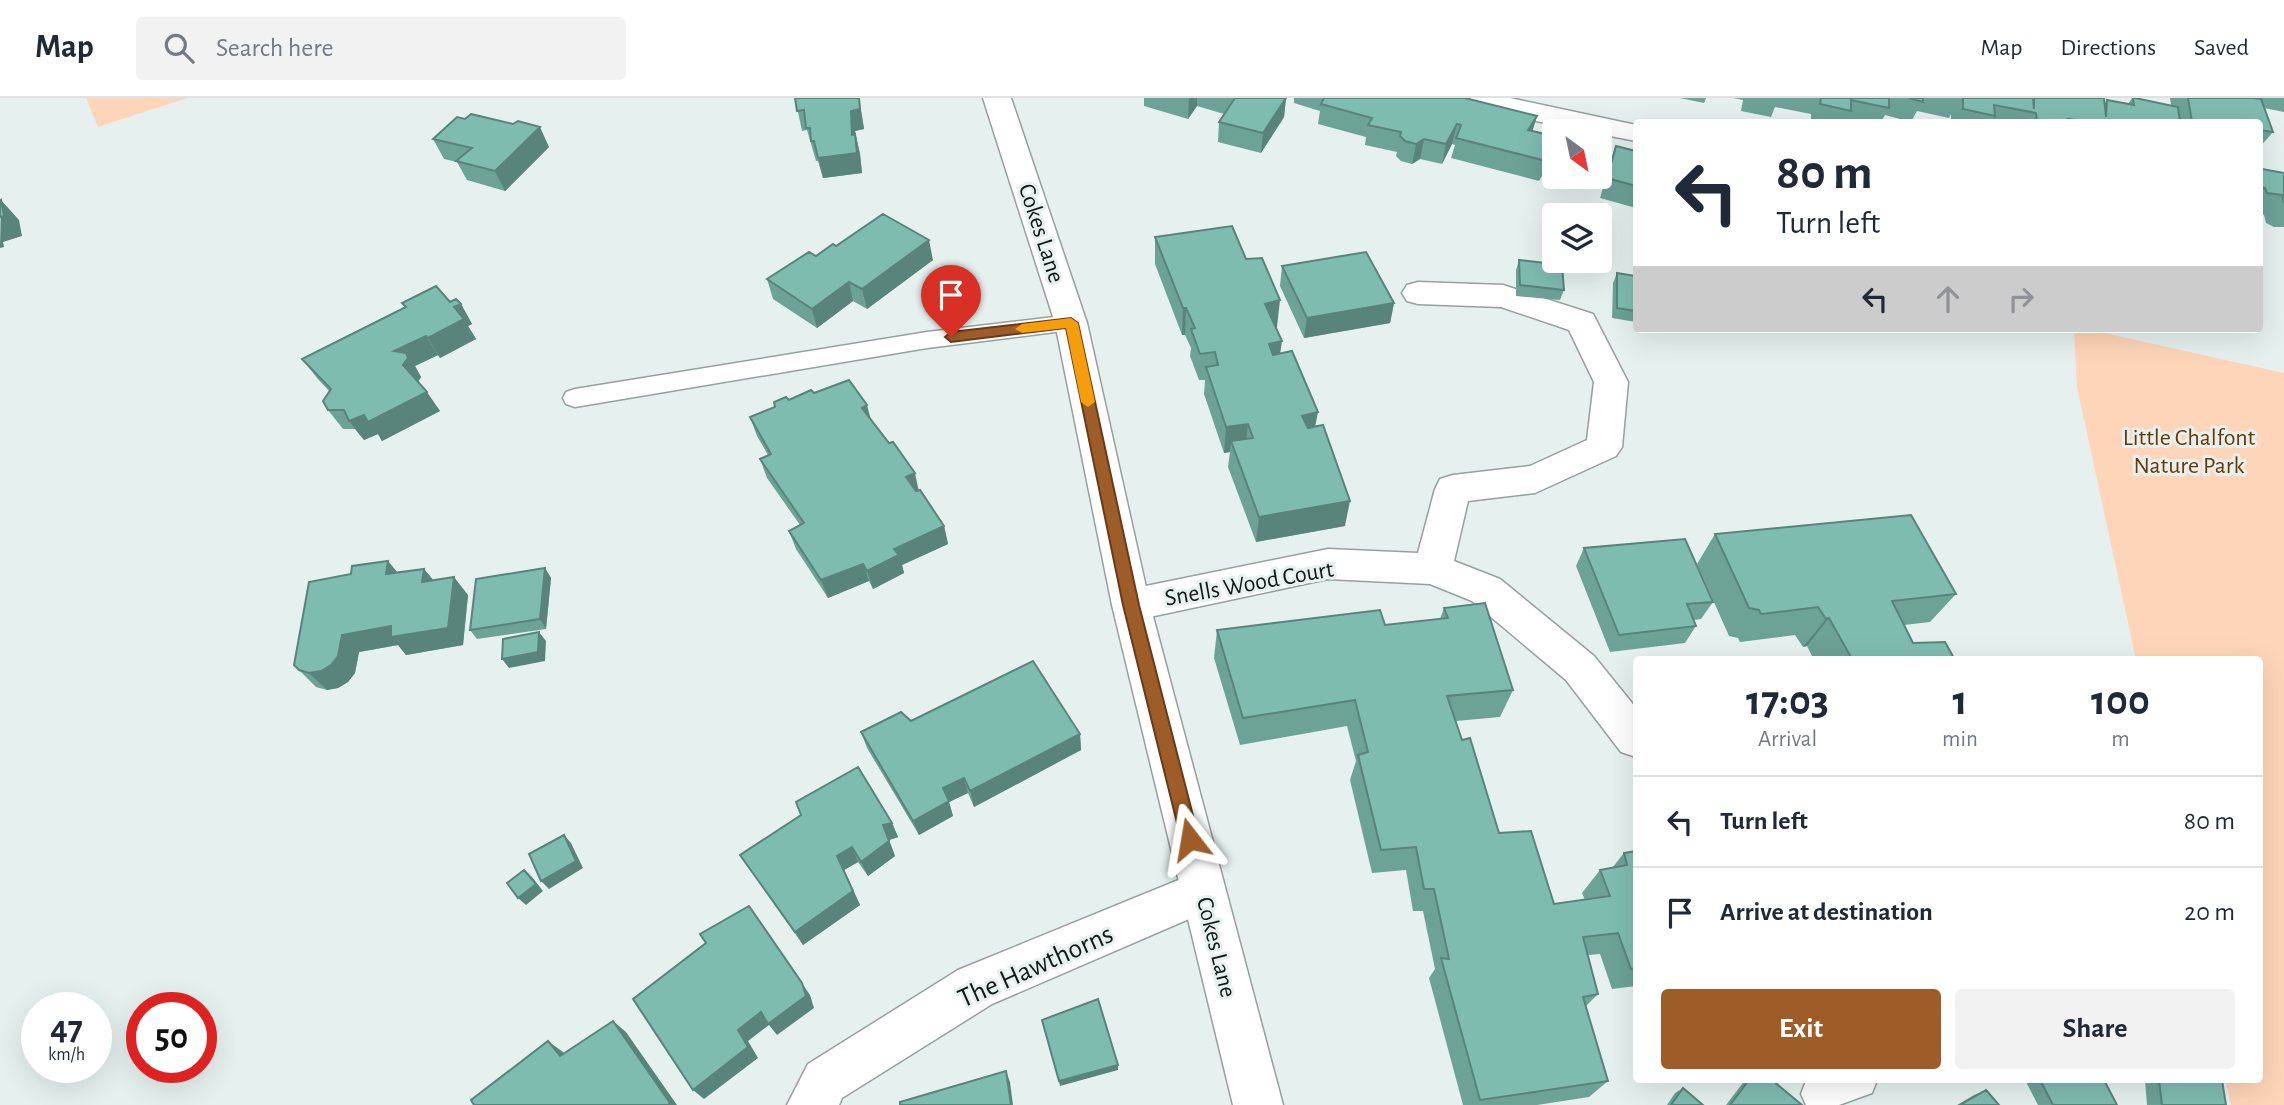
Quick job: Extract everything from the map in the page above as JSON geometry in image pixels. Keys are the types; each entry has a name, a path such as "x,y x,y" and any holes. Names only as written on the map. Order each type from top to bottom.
{"street":[{"name":"Cokes Lane","path":"997,98 1071,323 1131,605 1258,1105"},
{"path":"1484,98 1503,106 1633,132"},
{"path":"1418,293 1503,296 1582,322 1611,382 1604,447 1535,479 1453,489 1433,569"},
{"name":"Snells Wood Court","path":"1131,605 1328,564 1433,569 1486,590 1570,659 1633,735"},
{"name":"The Hawthorns","path":"812,1105 825,1080 975,987 1203,891"}],"lane":[{"path":"575,398 928,340 1071,323"},
{"path":"1819,1093 1850,1083"}],"green space":[{"path":"86,98 187,98 98,127"},
{"name":"Little Chalfont Nature Park","path":"2074,333 2104,333 2284,373 2284,1105 2231,1105 2226,1083 2263,1083 2263,656 2135,656 2077,387"}],"building":[{"path":"795,98 859,98 860,109 851,111 852,135 855,134 857,153 818,158 814,141 811,141 810,128 806,128 804,110 797,111"},
{"path":"1235,98 1286,98 1263,133 1219,122"},
{"path":"1324,98 1465,98 1537,116 1528,130 1542,133 1542,160 1456,138 1461,125 1457,124 1446,144 1424,139 1416,144 1405,141 1400,136 1401,132 1368,125 1372,118 1321,104"},
{"path":"1821,98 1889,98 1889,108 1851,100 1851,111 1820,104"},
{"path":"1963,98 2033,98 2034,109 2034,98 2104,98 2106,117 2107,100 2134,105 2135,98 2178,107 2180,119 2037,119 2036,113 1994,105 1995,116 1963,109"},
{"path":"2188,98 2261,99 2273,132 2263,131 2263,119 2192,119"},
{"path":"471,114 540,127 495,171 456,161 472,148 433,139 457,117 465,119"},
{"path":"1616,146 1633,150 1633,185 1612,179 1612,160"},
{"path":"2263,169 2284,173 2284,203 2282,195 2267,193"},
{"path":"0,201 4,216 0,217"},
{"path":"883,214 929,240 862,289 849,282 812,309 767,279 809,252 816,256 833,244 836,246"},
{"path":"1232,226 1246,259 1262,258 1280,300 1265,304 1282,341 1269,344 1273,355 1292,351 1318,412 1302,416 1308,428 1323,425 1350,501 1259,517 1231,441 1253,438 1248,424 1226,427 1206,367 1218,365 1215,352 1200,354 1191,329 1195,328 1186,308 1183,308 1155,237"},
{"path":"1366,252 1394,303 1307,318 1282,266"},
{"path":"1519,260 1542,263 1542,273 1563,273 1564,290 1520,285"},
{"path":"1617,273 1633,276 1633,311 1617,308"},
{"path":"436,286 450,302 456,299 461,304 454,307 464,319 428,338 426,336 394,351 406,353 408,358 403,365 427,392 368,422 364,415 349,421 344,410 328,410 323,401 331,389 302,359 406,307 402,303"},
{"path":"849,380 867,405 862,408 889,443 893,442 915,473 906,477 916,491 920,490 944,526 894,549 899,555 867,571 863,564 821,580 789,531 804,523 760,459 771,454 750,417 775,407 774,402 786,397 789,400 811,390 814,393"},
{"path":"1911,515 1956,594 1892,601 1913,643 1945,642 1953,656 1850,656 1829,618 1826,619 1818,607 1761,614 1759,610 1749,608 1715,534"},
{"path":"1685,539 1713,602 1687,604 1696,626 1619,635 1584,548"},
{"path":"388,561 386,574 424,569 422,582 454,577 448,628 391,637 391,626 342,635 338,656 331,665 321,671 309,673 299,670 294,665 309,582 351,574 352,566"},
{"path":"545,568 540,619 470,630 476,579"},
{"path":"1485,603 1513,690 1447,696 1462,740 1470,738 1499,833 1531,831 1554,904 1610,896 1600,870 1627,865 1624,853 1633,852 1633,969 1618,933 1583,937 1598,994 1583,997 1608,1081 1480,1100 1441,958 1449,959 1434,889 1424,889 1416,847 1381,850 1358,755 1368,752 1355,700 1243,718 1217,630 1380,610 1385,625 1448,618 1444,608"},
{"path":"539,632 538,652 502,659 503,639"},
{"path":"1033,661 1080,734 970,791 964,778 943,788 949,801 913,821 861,732 901,712 911,721"},
{"path":"858,767 892,823 883,825 889,841 861,862 852,847 837,856 853,891 795,932 740,855 801,815 796,802"},
{"path":"564,835 576,861 541,881 529,854"},
{"path":"524,870 536,884 518,898 507,883"},
{"path":"749,906 802,983 806,996 768,1024 761,1012 738,1030 748,1047 693,1090 633,999 706,943 700,934"},
{"path":"1098,999 1118,1065 1059,1081 1042,1020"},
{"path":"613,1021 670,1103 668,1105 474,1105 471,1100 548,1041 560,1056"},
{"path":"1006,1071 1011,1105 900,1105 900,1102"},
{"path":"1747,1083 1776,1083 1802,1105 1730,1105"},
{"path":"2042,1083 2106,1083 2117,1105 2053,1105"},
{"path":"2159,1083 2222,1083 2226,1105 2162,1105"},
{"path":"1683,1088 1703,1105 1671,1105"},
{"path":"1986,1090 1999,1105 1960,1105"}],"slow traffic":[{"path":"1022,329 1071,323 1088,402"}],"route":[{"path":"951,337 1071,323 1131,605 1190,839"}]}
